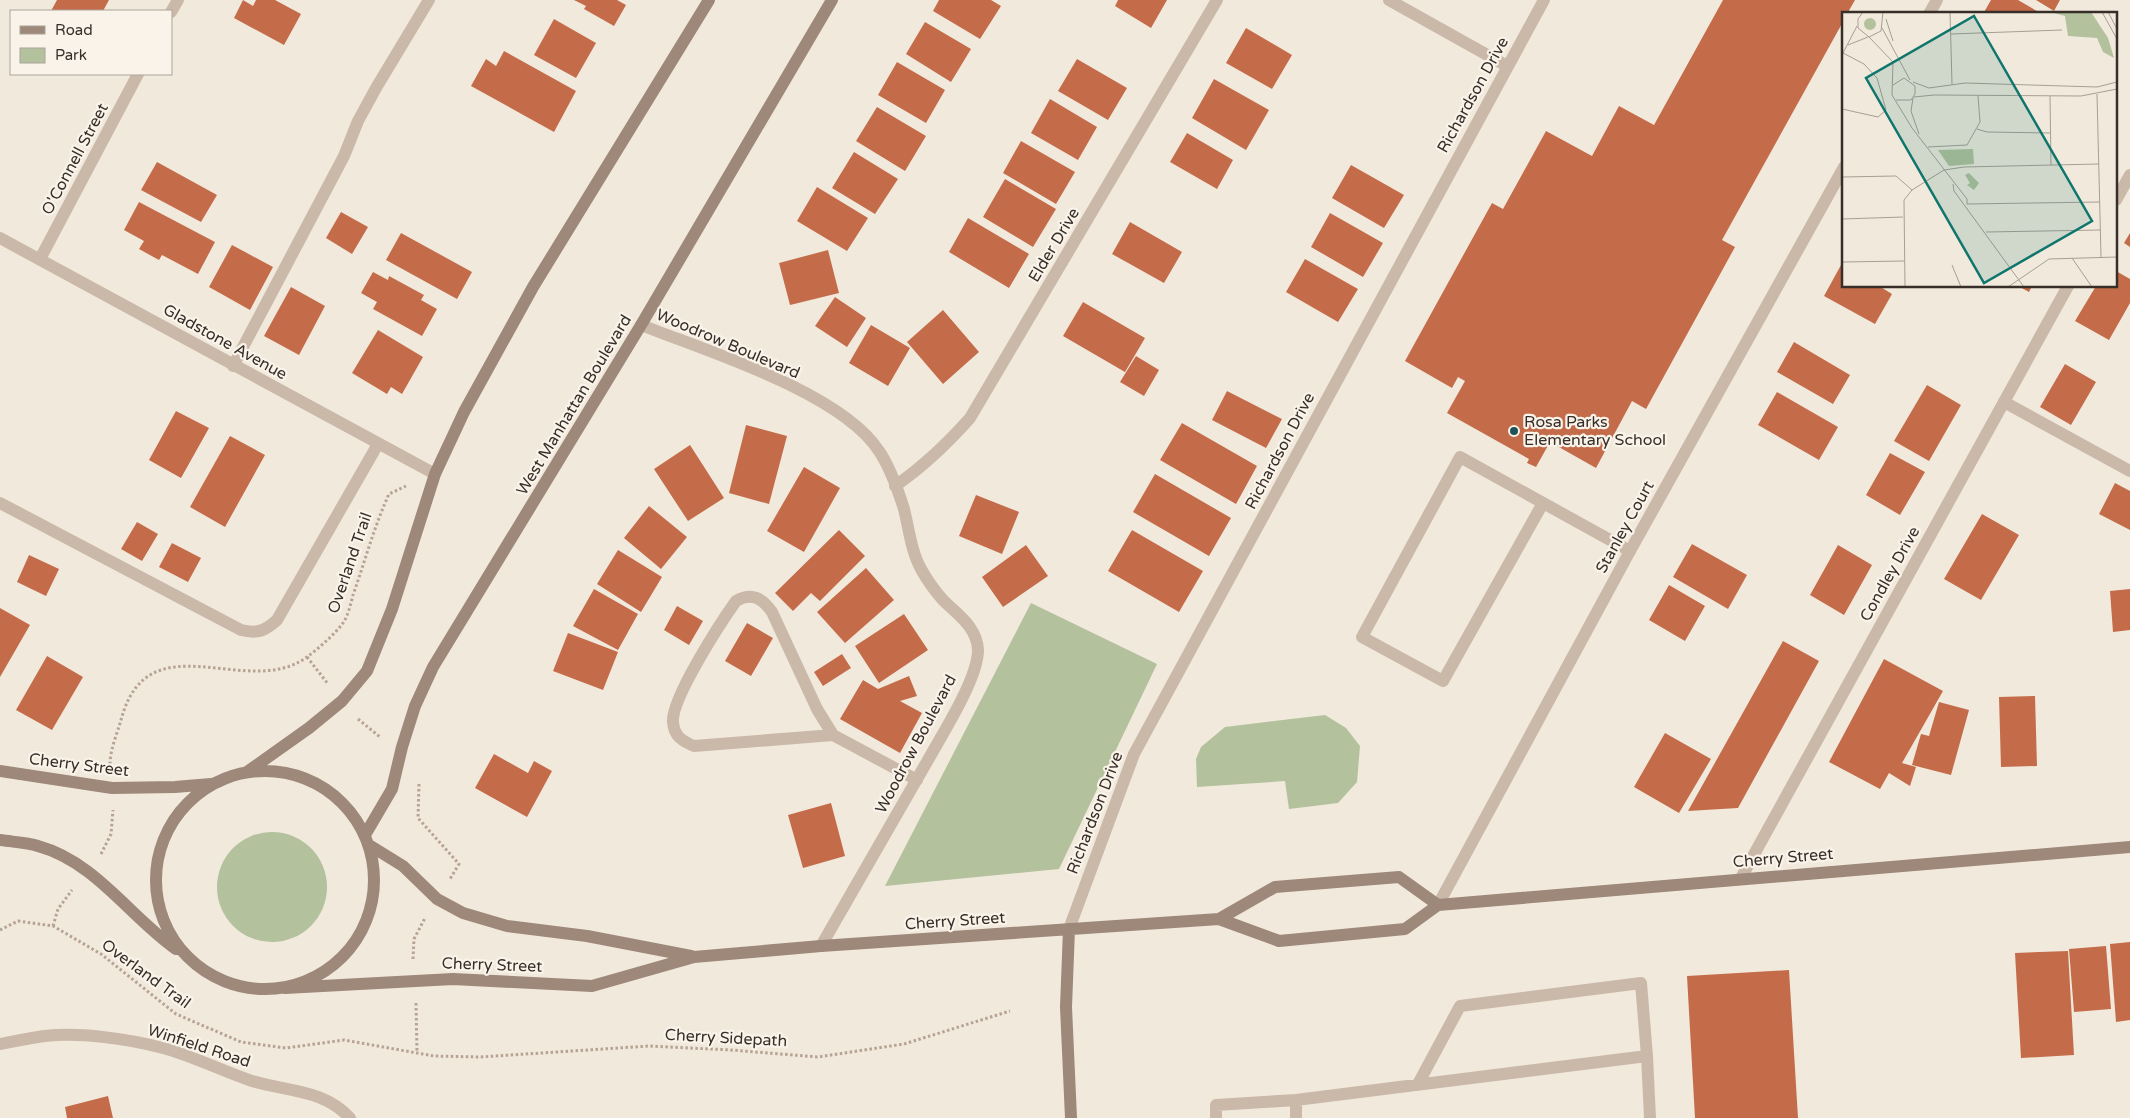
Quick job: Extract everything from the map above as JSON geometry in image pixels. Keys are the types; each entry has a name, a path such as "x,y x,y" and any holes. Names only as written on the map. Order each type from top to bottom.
{"main road":[{"path":"248,772 308,728 342,700 367,671 392,609 435,474 480,380 533,287 708,0"},
{"name":"West Manhattan Boulevard","path":"367,840 392,789 402,746 415,706 434,667 641,325 832,0"},
{"name":"Cherry Street","path":"0,772 112,788 175,787 213,783"},
{"path":"0,840 38,846 59,854 112,890 160,938 215,978 249,989 285,988 310,980 333,966 352,947 366,924 373,898 374,880 367,840 346,806 317,784 284,772 248,772 213,783 190,800 172,822 160,848 155,877 159,906 168,933 186,956"},
{"name":"Cherry Street","path":"367,840 403,866 437,899 463,913 508,926 587,936 694,957"},
{"name":"Cherry Street","path":"285,988 452,979 494,979 592,986 694,957 821,946 1218,919 1279,941 1405,929 1438,905 1741,878 2130,847"},
{"name":"Cherry Street","path":"1218,919 1275,887 1399,877 1438,905"},
{"path":"1069,929 1066,1007 1072,1118"}],"street":[{"path":"233,366 344,156 371,96 429,0"},
{"name":"Elder Drive","path":"895,486 917,471 943,448 970,418 1218,0"},
{"path":"1390,0 1507,66"},
{"name":"Richardson Drive","path":"1069,929 1134,754 1544,0"},
{"path":"1930,12 1937,0"},
{"name":"O'Connell Street","path":"40,259 137,75"},
{"name":"Stanley Court","path":"1438,905 1630,551 1842,171"},
{"path":"2118,196 2130,175"},
{"name":"Gladstone Avenue","path":"0,238 435,474"},
{"name":"Condley Drive","path":"1741,878 2067,288"},
{"name":"Woodrow Boulevard","path":"641,325 772,376 829,406 854,424 879,451 895,486 920,568 931,586 962,616 973,632 978,650 966,690 917,780 821,946"},
{"path":"2004,402 2130,471"},
{"path":"0,502 241,630 255,633 268,628 278,620 378,444"},
{"path":"1543,503 1443,681 1362,637 1460,457 1630,551"},
{"path":"833,735 694,746 683,742 676,734 673,723 673,710 700,660 736,602 745,596 755,596 765,602 776,620 817,708 833,735 917,780"},
{"path":"1418,1084 1460,1006 1642,983 1650,1118"},
{"name":"Winfield Road","path":"0,1044 47,1036 76,1036 119,1040 162,1048 252,1081 282,1089 312,1093 339,1106 350,1118"},
{"path":"1216,1118 1216,1105 1296,1100 1647,1056"},
{"path":"1296,1100 1296,1118"}],"path":[{"name":"Overland Trail","path":"110,771 110,758 129,696 137,686 158,671 184,665 267,671 282,669 307,657 344,622 376,522 389,494"},
{"path":"307,657 326,681"},
{"path":"364,726 382,738"},
{"path":"419,777 418,818 460,864 453,874"},
{"path":"102,852 111,834 114,813"},
{"path":"53,926 58,909 68,895"},
{"name":"Overland Trail","path":"0,930 18,921 53,926 101,954 176,1014 241,1042 286,1048 344,1040 434,1056"},
{"path":"413,961 414,939 423,922"},
{"path":"416,1011 416,1052"},
{"name":"Cherry Sidepath","path":"434,1056 480,1057 649,1046 818,1057 904,1044 1010,1011"}],"green space":[{"path":"1031,603 1157,664 1059,869 885,886"},
{"path":"1325,715 1346,728 1360,746 1357,782 1338,803 1289,809 1285,781 1197,787 1196,759 1201,747 1225,727"},
{"path":"272,832 293,836 311,848 323,866 327,887 323,908 311,926 293,938 272,942 251,938 233,926 221,908 217,887 221,866 233,848 251,836"}],"building":[{"path":"57,0 109,0 104,10 52,10"},
{"path":"243,0 253,6 256,0 275,0 301,14 284,45 234,18"},
{"path":"574,0 617,0 626,5 614,26 584,9 586,6"},
{"path":"939,0 991,0 1001,6 980,39 933,11"},
{"path":"1118,0 1167,0 1151,28 1115,6"},
{"path":"1723,0 1855,0 1848,12 1842,12 1842,24 1722,240 1735,247 1646,409 1632,401 1596,468 1550,442 1536,467 1527,463 1529,459 1447,413 1465,381 1458,377 1452,388 1405,361 1492,203 1503,209 1546,131 1592,156 1619,106 1654,125"},
{"path":"1991,0 2018,0 2039,12 1984,12"},
{"path":"2036,0 2060,0 2054,11"},
{"path":"554,19 596,43 576,78 534,55"},
{"path":"925,22 971,49 951,82 906,54"},
{"path":"1246,28 1292,55 1272,89 1226,63"},
{"path":"504,51 576,91 554,132 471,86 486,59 496,66"},
{"path":"1077,59 1127,88 1108,120 1058,91"},
{"path":"897,62 945,90 926,123 878,95"},
{"path":"1214,79 1269,110 1246,150 1192,118"},
{"path":"1050,99 1097,127 1078,160 1031,133"},
{"path":"877,107 926,136 905,171 856,141"},
{"path":"1187,133 1233,160 1217,189 1170,162"},
{"path":"1021,141 1075,172 1056,204 1003,173"},
{"path":"854,152 898,179 875,214 832,188"},
{"path":"157,162 217,195 201,222 141,190"},
{"path":"1351,165 1404,195 1384,228 1332,198"},
{"path":"1005,179 1056,209 1033,247 983,217"},
{"path":"817,187 868,218 847,251 797,221"},
{"path":"139,202 215,242 198,274 162,255 159,260 139,249 144,241 124,230"},
{"path":"341,212 368,227 352,254 326,238"},
{"path":"1330,213 1383,243 1363,277 1311,247"},
{"path":"968,218 1029,254 1009,288 949,252"},
{"path":"1130,222 1182,252 1164,283 1112,254"},
{"path":"401,233 472,272 457,299 386,260"},
{"path":"2130,233 2130,247 2124,243"},
{"path":"232,245 273,267 250,310 209,287"},
{"path":"828,250 839,293 790,305 779,263"},
{"path":"1305,259 1358,289 1338,322 1286,292"},
{"path":"1841,265 1842,288 1882,288 1892,294 1875,324 1824,296"},
{"path":"373,272 388,280 389,276 424,295 421,300 437,309 422,336 373,309 377,302 361,293"},
{"path":"2118,272 2130,279 2130,303 2109,340 2075,321 2095,288 2118,288"},
{"path":"291,287 325,306 299,355 264,336"},
{"path":"2022,288 2031,288 2029,292"},
{"path":"835,297 866,318 847,347 815,326"},
{"path":"1083,302 1145,338 1125,372 1063,336"},
{"path":"943,310 979,352 943,384 907,342"},
{"path":"871,325 910,348 888,386 849,363"},
{"path":"378,330 423,357 402,394 391,387 387,394 352,373"},
{"path":"1794,342 1850,375 1833,404 1777,372"},
{"path":"1136,356 1159,370 1144,396 1120,382"},
{"path":"2065,364 2096,382 2071,425 2040,407"},
{"path":"1927,385 1961,405 1929,461 1894,441"},
{"path":"1227,391 1282,419 1266,448 1212,420"},
{"path":"1777,392 1838,427 1819,460 1758,425"},
{"path":"176,411 209,428 181,478 149,460"},
{"path":"1182,423 1257,466 1236,504 1160,460"},
{"path":"746,425 787,436 769,504 729,493"},
{"path":"230,436 265,455 225,527 190,507"},
{"path":"690,445 724,498 688,521 654,469"},
{"path":"1890,453 1925,472 1900,515 1866,495"},
{"path":"804,467 840,488 804,552 767,531"},
{"path":"1155,474 1231,518 1209,556 1133,512"},
{"path":"2115,483 2130,491 2130,530 2099,514"},
{"path":"976,495 1019,512 1002,554 959,536"},
{"path":"649,506 687,537 661,569 624,538"},
{"path":"1982,514 2019,535 1981,600 1944,579"},
{"path":"137,522 158,534 142,561 121,549"},
{"path":"839,530 865,556 820,601 811,593 793,611 775,593"},
{"path":"1132,530 1203,571 1179,612 1108,571"},
{"path":"172,543 201,558 188,582 159,567"},
{"path":"1692,544 1747,575 1728,609 1673,577"},
{"path":"1026,545 1048,576 1003,607 982,577"},
{"path":"1838,545 1872,565 1844,615 1810,595"},
{"path":"618,550 662,577 641,612 597,584"},
{"path":"29,555 59,569 46,596 17,582"},
{"path":"866,568 894,600 845,643 817,612"},
{"path":"1669,585 1705,606 1685,641 1649,620"},
{"path":"594,589 638,614 618,650 573,626"},
{"path":"2130,589 2130,630 2113,632 2110,591"},
{"path":"677,606 703,621 689,645 664,630"},
{"path":"0,608 30,625 0,677"},
{"path":"904,614 928,650 879,683 855,646"},
{"path":"747,623 773,638 751,676 725,661"},
{"path":"568,633 618,652 603,690 553,671"},
{"path":"1783,641 1819,661 1738,808 1688,811"},
{"path":"842,654 851,668 823,686 814,672"},
{"path":"47,656 83,677 52,730 16,710"},
{"path":"1884,659 1943,691 1902,763 1916,767 1910,786 1889,773 1880,789 1829,762"},
{"path":"909,676 917,696 900,701 922,713 900,753 840,719 863,680 878,689"},
{"path":"2035,696 2037,766 2001,767 1999,697"},
{"path":"1939,702 1969,710 1951,775 1912,765 1921,734 1929,736"},
{"path":"1665,733 1711,759 1679,813 1634,787"},
{"path":"494,754 528,773 534,761 552,771 527,817 475,788"},
{"path":"831,803 845,856 803,868 788,815"},
{"path":"2130,942 2130,1020 2116,1022 2110,944"},
{"path":"2106,946 2111,1009 2074,1012 2069,949"},
{"path":"2068,951 2074,1055 2021,1058 2015,953"},
{"path":"1789,970 1798,1118 1695,1118 1687,976"},
{"path":"108,1096 113,1118 67,1118 65,1107"}],"place":[{"name":"Rosa Parks Elementary School","path":"1514,431"}]}
